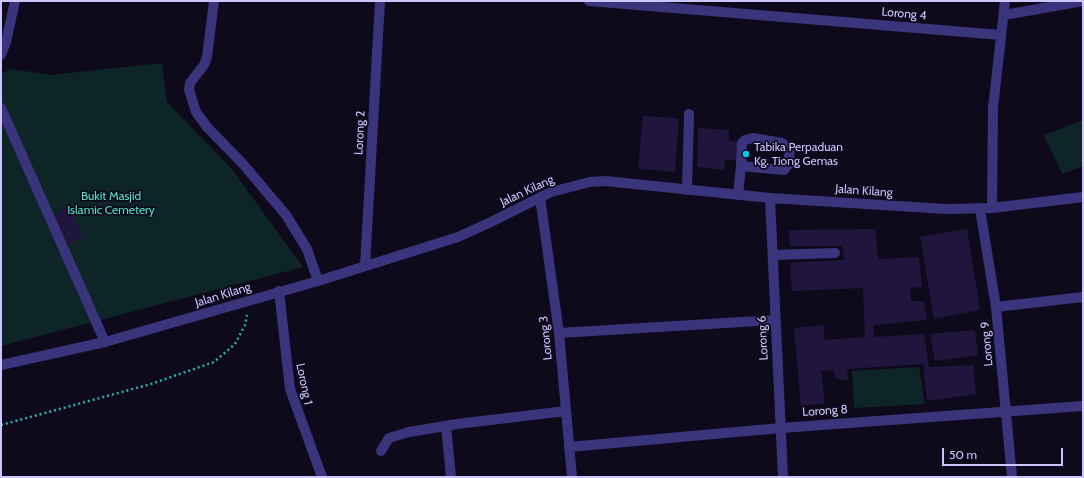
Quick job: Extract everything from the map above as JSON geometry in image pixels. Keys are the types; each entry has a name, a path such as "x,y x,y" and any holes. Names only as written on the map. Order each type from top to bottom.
{"street":[{"path":"1,55 6,42 16,1"},
{"path":"214,1 207,58 204,65 190,83 190,90 196,112 207,127 243,164 286,215 307,249 318,281"},
{"name":"Lorong 2","path":"365,266 380,1"},
{"name":"Lorong 4","path":"589,1 1001,35"},
{"path":"992,208 993,108 1005,1"},
{"path":"1004,15 1083,1"},
{"path":"1,108 105,342"},
{"path":"687,190 689,114"},
{"path":"738,195 740,166 742,143 749,138 782,142 790,149 788,165 784,170 740,166"},
{"name":"Jalan Kilang","path":"1,365 105,342 318,281 458,237 561,188 605,181 770,198 946,209 992,208 1083,197"},
{"name":"Lorong 3","path":"540,197 560,333 572,477"},
{"name":"Lorong 6","path":"770,198 783,477"},
{"name":"Lorong 9","path":"980,209 996,306 1012,477"},
{"path":"773,255 836,253"},
{"name":"Lorong 1","path":"279,291 290,389 322,477"},
{"path":"996,306 1083,297"},
{"path":"560,333 776,320"},
{"name":"Lorong 8","path":"569,447 781,428 1083,406"},
{"path":"381,451 389,438 395,435 446,426 566,411"},
{"path":"446,426 451,477"}],"path":[{"path":"1,425 151,384 214,362 235,344 245,325 248,301"}],"green space":[{"name":"Bukit Masjid Islamic Cemetery","path":"162,63 167,102 231,168 303,267 1,346 1,73 12,69 50,75"},
{"path":"1083,120 1083,166 1062,174 1044,135"},
{"path":"919,367 925,404 854,408 852,371"}],"building":[{"path":"643,116 679,118 675,172 638,169"},
{"path":"698,128 729,130 729,140 738,142 736,160 725,159 724,170 697,167"},
{"path":"67,207 84,236 68,245 54,214"},
{"path":"875,229 878,259 919,257 922,287 910,288 911,301 924,301 927,320 874,325 874,337 924,334 929,367 973,365 976,394 927,401 923,364 847,369 849,380 836,379 833,370 821,371 825,403 801,406 794,328 823,325 825,340 865,337 863,288 792,291 790,263 844,260 842,246 790,246 789,230"},
{"path":"967,229 980,310 934,319 920,237"},
{"path":"975,330 978,355 935,361 930,334"}],"place":[{"name":"Tabika Perpaduan Kg. Tiong Gemas","path":"746,154"}]}
